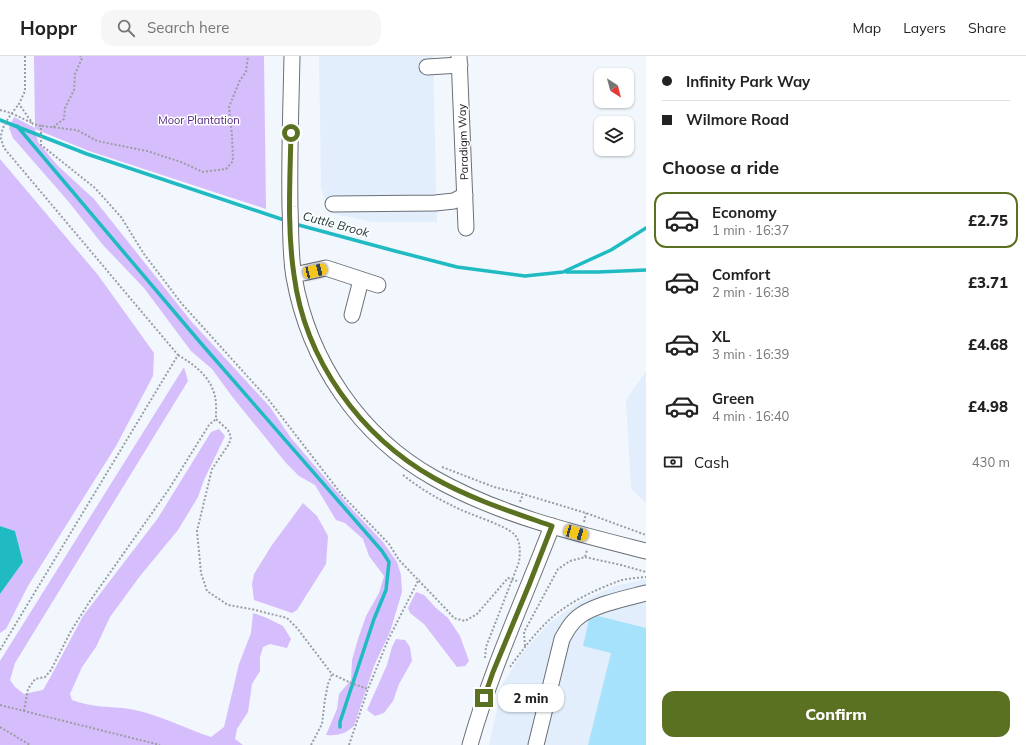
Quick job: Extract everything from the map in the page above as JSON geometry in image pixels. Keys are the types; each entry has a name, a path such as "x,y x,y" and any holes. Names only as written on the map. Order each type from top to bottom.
{"street":[{"path":"292,56 290,194 294,275 306,325 322,363 339,391 358,417 372,431 406,460 434,478 486,502 552,526 646,551"},
{"path":"427,67 459,60"},
{"name":"Paradigm Way","path":"459,60 466,228"},
{"path":"333,204 441,202 454,201 465,195"},
{"path":"294,275 326,268 378,284"},
{"path":"352,315 361,280"},
{"path":"470,745 493,672 552,526"},
{"path":"536,745 562,639 570,625 582,614 599,607 646,593"}],"path":[{"path":"25,56 25,91 19,104 3,129 1,138 4,148 178,355 193,364 205,375 214,391 216,419 228,430 231,437 229,444 212,469 197,531 201,573 207,591 228,605 287,618 298,628 332,674 368,689"},
{"path":"52,128 64,119 65,108 74,90 75,74 82,58 80,56"},
{"path":"0,110 12,113 33,124 52,128 77,130 96,141 147,151 181,162 203,172 226,169 233,161 232,136 228,107 240,80 246,72 248,56"},
{"path":"19,104 33,124"},
{"path":"41,126 41,145 95,188 122,217 144,254 182,304 268,399 342,495 389,544 399,560 419,579 454,618 465,621 477,614 508,578 529,585"},
{"path":"0,650 178,355"},
{"path":"24,711 28,689 35,679 45,677 52,670 72,631 90,601 170,489 209,425 216,419"},
{"path":"437,464 494,487 586,513 646,534"},
{"path":"585,558 590,540 589,536 582,530 586,513"},
{"path":"525,646 524,632 558,569 570,561 585,558 621,565 646,572"},
{"path":"349,745 368,689 388,640 419,579"},
{"path":"311,745 322,724 328,684 332,674"},
{"path":"0,705 160,745"},
{"path":"0,727 30,745"}],"shaded area":[{"path":"319,56 433,56 437,222 373,222 329,213 321,188"},
{"path":"646,371 646,503 631,489 626,400"},
{"path":"646,579 646,745 489,745 503,683 523,652 549,623 579,602 615,586"}],"green space":[{"name":"Moor Plantation","path":"34,56 264,56 266,209 89,151 35,129 38,142 57,165 94,199 191,321 270,407 291,438 350,507 383,542 397,562 401,575 402,592 390,632 374,666 354,726 344,733 338,735 326,735 337,709 339,694 351,680 352,660 358,639 366,616 379,593 384,576 369,556 363,539 345,523 336,520 315,485 299,476 286,463 234,399 212,369 191,351 144,288 103,245 68,201 13,138 9,128 14,117 35,128"},
{"path":"0,159 98,275 154,353 153,376 116,446 28,586 6,629 0,633 0,594 23,562 15,531 0,526"},
{"path":"184,367 188,381 15,663 10,680 15,687 24,694 43,690 83,616 158,518 211,432 219,429 225,436 204,480 198,497 178,530 140,576 110,617 96,647 82,667 70,694 72,700 79,703 140,711 211,737 224,727 239,664 251,633 253,613 283,626 291,639 287,648 270,644 263,647 260,657 260,671 252,684 248,712 237,729 235,739 243,745 0,745 0,661"},
{"path":"303,503 317,516 328,536 326,564 297,610 292,613 254,600 252,584 254,574 272,545"},
{"path":"416,592 424,595 448,618 460,636 469,661 465,666 457,667 424,624 410,613 408,608"},
{"path":"396,639 405,640 410,647 412,661 399,684 393,701 384,713 375,716 367,710 387,665"}],"water":[{"path":"0,526 15,531 23,562 0,594"}],"building":[{"path":"598,616 646,628 646,745 588,745 611,653 583,646 589,620"}],"waterway":[{"name":"Cuttle Brook","path":"0,120 87,154 287,221"},
{"path":"17,126 199,341 382,551 389,562 386,590 374,619 340,722 340,727"},
{"name":"Cuttle Brook","path":"295,224 457,267 525,276 563,272 611,250 646,228"},
{"path":"566,272 646,270"}],"route":[{"path":"291,133 290,194 294,275 306,325 322,363 339,391 358,417 372,431 406,460 434,478 466,494 552,526 484,698"}]}
